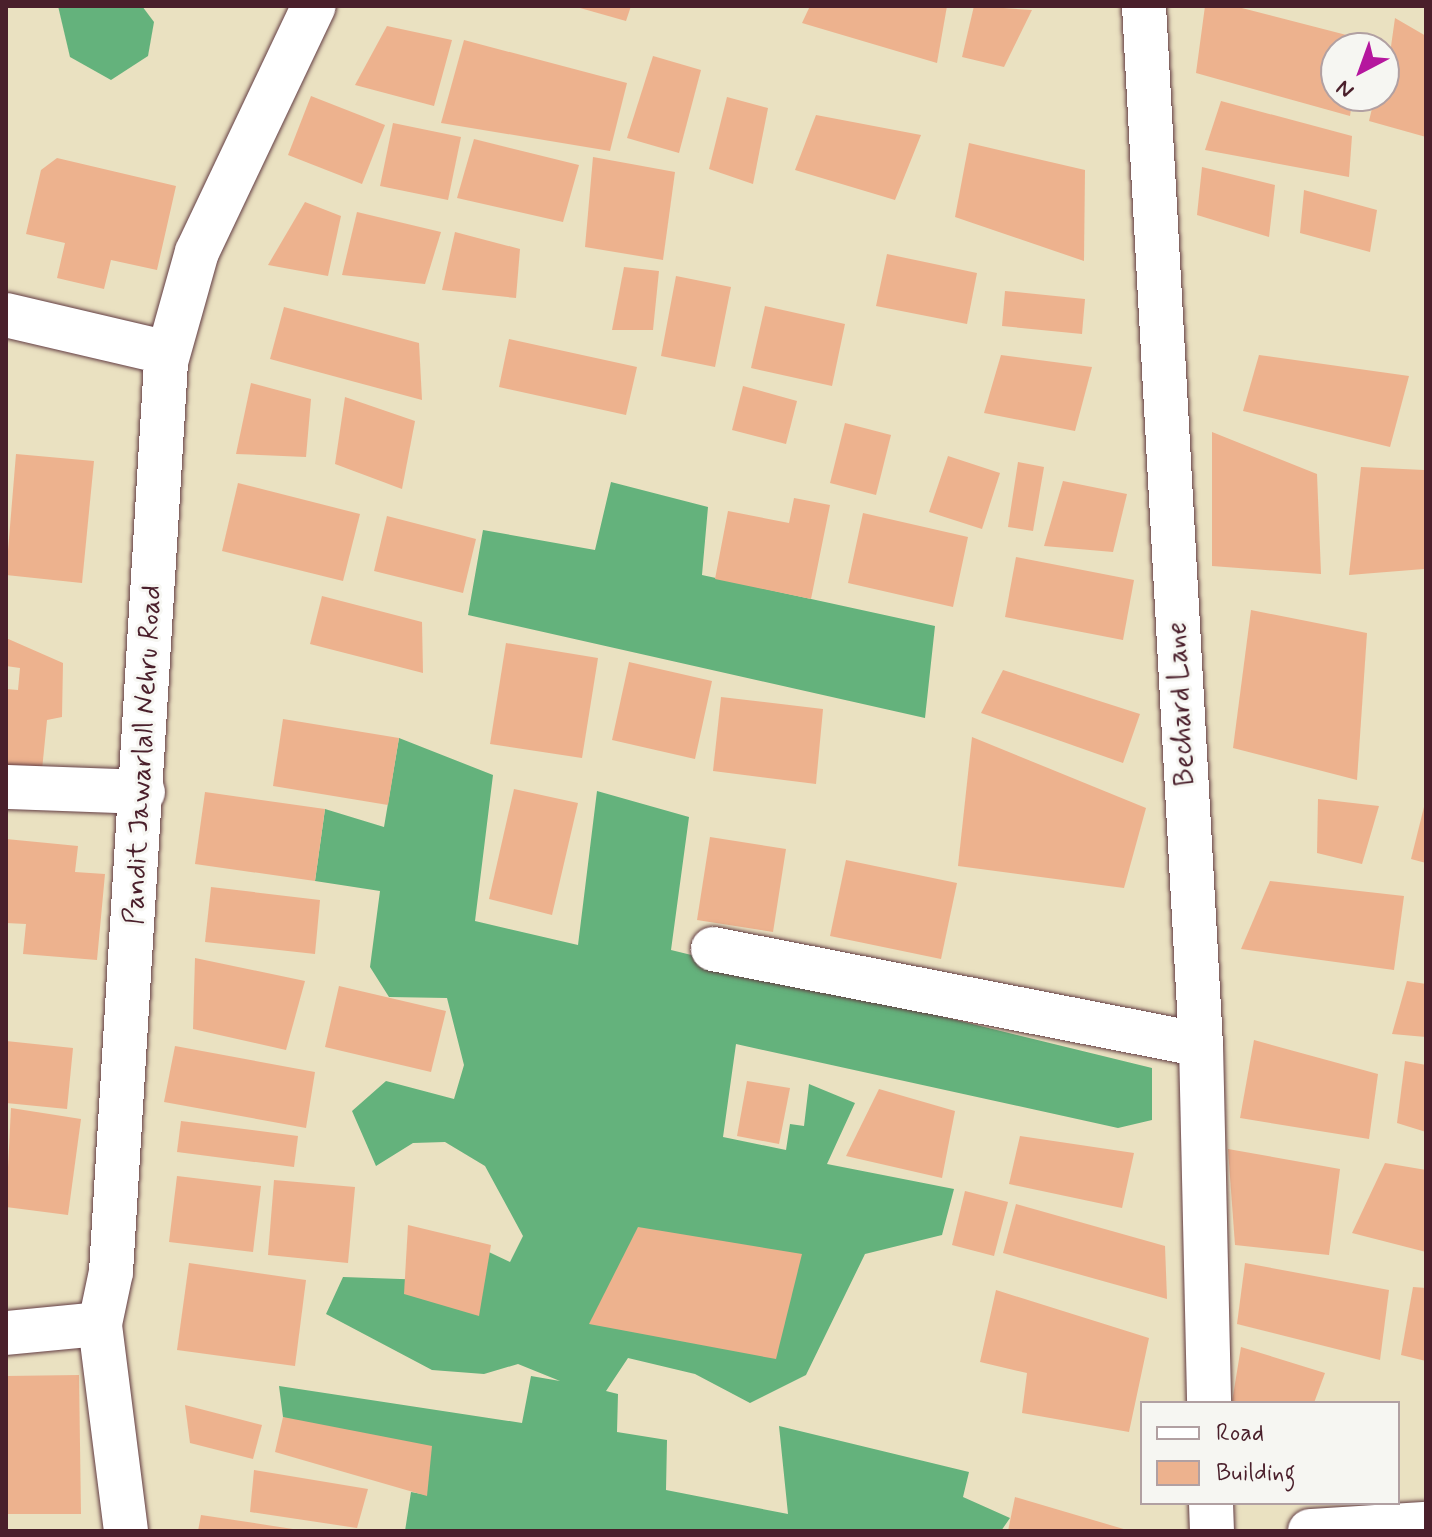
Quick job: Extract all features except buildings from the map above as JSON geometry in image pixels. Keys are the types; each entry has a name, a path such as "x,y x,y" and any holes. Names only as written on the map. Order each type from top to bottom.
{"street":[{"name":"Pandit Jawarlall Nehru Road","path":"126,1531 100,1324 111,1272 168,353 197,252 314,6"},
{"name":"Bechard Lane","path":"1144,6 1201,1045 1209,1401"},
{"path":"6,315 168,353"},
{"path":"6,787 143,792"},
{"path":"713,949 1201,1045"},
{"path":"6,1333 100,1324"},
{"path":"1211,1505 1212,1531"},
{"path":"1310,1531 1426,1524"}],"green space":[{"path":"58,6 142,6 154,22 148,56 111,80 70,57"},
{"path":"611,482 708,507 702,575 935,626 925,718 468,615 483,530 595,550"},
{"path":"399,738 493,775 475,921 578,945 597,791 689,817 671,950 1152,1068 1152,1120 1118,1128 736,1044 723,1137 786,1150 790,1124 804,1126 809,1084 855,1103 827,1164 954,1189 942,1235 865,1254 806,1375 750,1403 695,1374 628,1358 606,1391 618,1394 617,1432 667,1440 666,1490 788,1514 779,1426 969,1472 963,1497 1010,1518 1001,1531 405,1531 411,1492 427,1495 283,1417 279,1386 522,1423 531,1376 560,1381 518,1364 484,1374 432,1370 326,1314 343,1277 429,1280 457,1237 510,1262 523,1236 485,1166 445,1142 413,1143 376,1166 352,1111 386,1081 454,1099 464,1065 447,998 389,997 370,967 380,891 315,881 325,809 384,827"}]}
